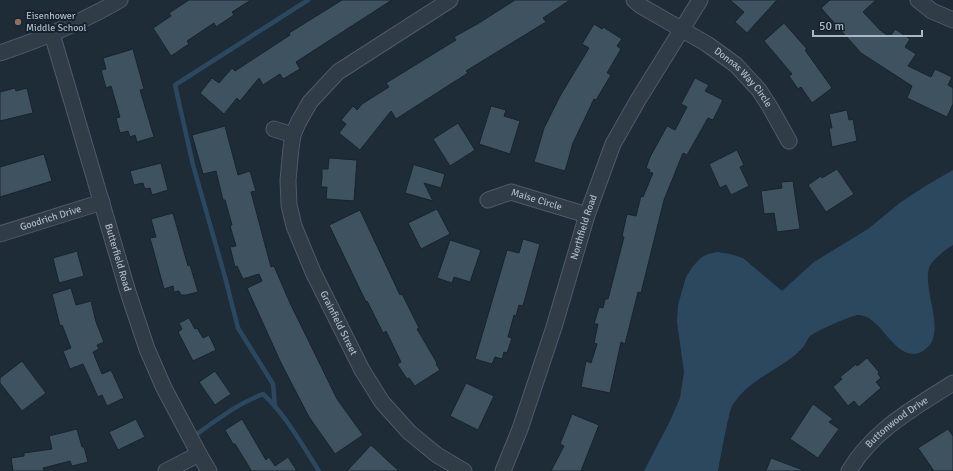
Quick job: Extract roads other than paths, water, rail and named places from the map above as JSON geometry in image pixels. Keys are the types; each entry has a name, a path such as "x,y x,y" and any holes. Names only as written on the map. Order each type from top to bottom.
{"street":[{"path":"0,53 80,22 120,0"},
{"name":"Grainfield Street","path":"450,0 338,72 310,102 298,123 294,135 291,148 288,180 289,205 294,226 313,272 362,370 382,402 409,432 437,455 464,471"},
{"name":"Donnas Way Circle","path":"634,0 641,6 707,44 736,65 759,90 789,141"},
{"name":"Northfield Road","path":"503,471 520,429 551,335 587,215 613,144 638,100 700,0"},
{"path":"918,0 932,11 953,20"},
{"name":"Butterfield Road","path":"52,34 128,292 147,349 164,388 209,471"},
{"path":"274,129 294,135"},
{"name":"Maise Circle","path":"488,200 511,192 587,215"},
{"name":"Goodrich Drive","path":"0,234 102,202"},
{"name":"Buttonwood Drive","path":"849,471 863,451 886,428 953,383"},
{"path":"166,471 199,454"}],"water":[{"path":"953,170 953,245 936,258 929,268 928,278 933,312 934,335 930,344 923,351 913,354 905,352 866,316 857,315 832,324 810,336 803,347 795,355 753,383 738,397 730,411 718,471 644,471 670,421 680,398 684,372 677,322 678,305 686,277 693,266 702,257 717,252 743,258 782,291 814,262 868,229 901,202"}],"waterway":[{"path":"275,407 273,384 238,328 193,165 175,85 308,0"},
{"path":"197,434 237,407 263,394 279,411 319,471"}],"place":[{"name":"Eisenhower Middle School","path":"18,22"}]}
